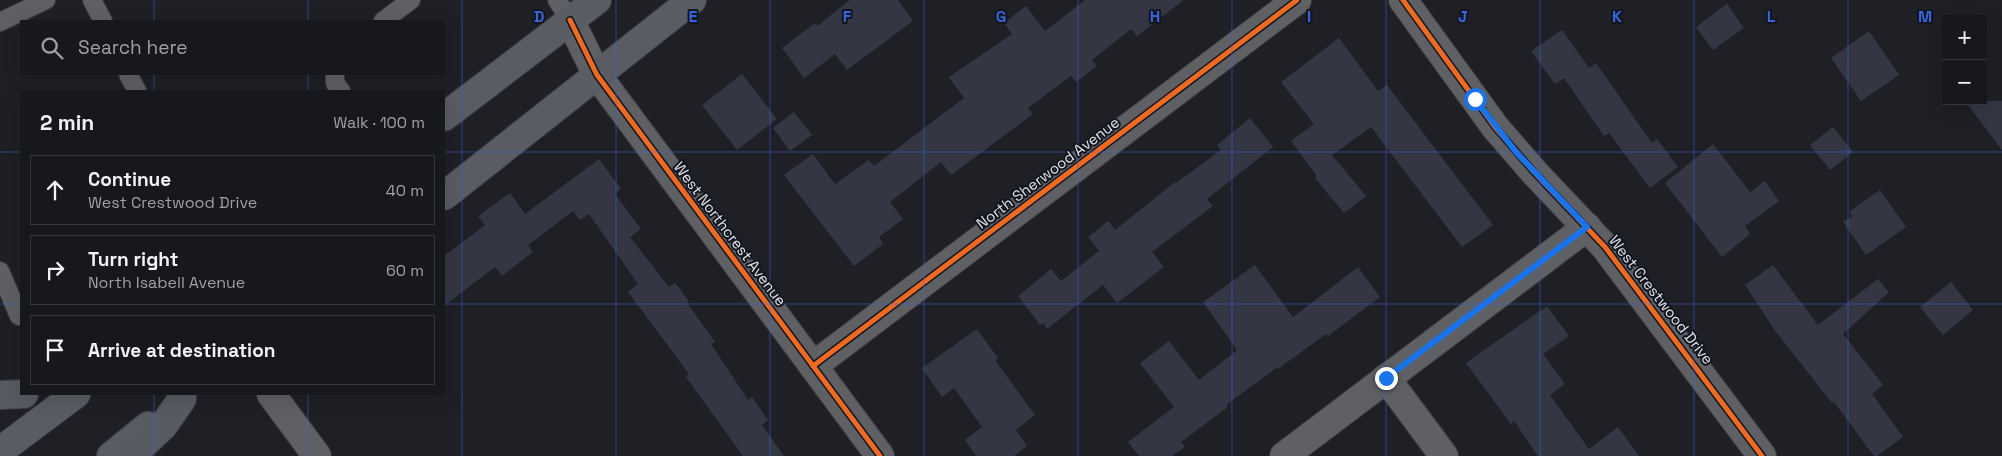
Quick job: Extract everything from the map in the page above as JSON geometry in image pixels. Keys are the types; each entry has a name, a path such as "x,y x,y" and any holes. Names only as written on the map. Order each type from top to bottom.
{"highway":[{"path":"0,396 20,394"},
{"path":"131,456 163,426 185,396"}],"main road":[{"path":"445,116 563,10 597,0"},
{"path":"445,195 692,0"},
{"path":"0,451 75,395"},
{"path":"111,456 185,396"}],"street":[{"name":"North Sherwood Avenue","path":"813,366 1297,0"},
{"name":"West Crestwood Drive","path":"1403,0 1495,127 1534,172 1587,227 1626,274 1762,456"},
{"name":"West Northcrest Avenue","path":"563,10 597,75 880,456"},
{"path":"1284,456 1587,227"},
{"path":"1386,378 1444,456"},
{"path":"272,395 318,456"}],"lane":[{"path":"0,22 46,0"},
{"path":"92,0 102,20"},
{"path":"384,20 412,0"},
{"path":"129,75 136,90"},
{"path":"335,75 335,83 340,90"},
{"path":"0,271 20,316"}],"building":[{"path":"850,0 898,0 913,21 847,70 835,54 804,78 782,48 815,23 817,26"},
{"path":"1085,0 1184,0 1137,36 1131,29 1092,60 1097,66 1076,82 1071,76 1028,108 1033,114 951,175 941,162 890,202 903,219 879,237 883,244 854,266 784,175 813,154 835,184 869,160 874,166 964,98 949,77 1012,34 1004,23 1026,6 1045,31"},
{"path":"1727,4 1744,28 1713,50 1696,27"},
{"path":"1562,30 1589,68 1596,63 1652,143 1657,139 1678,167 1650,188 1609,133 1604,136 1564,78 1555,84 1531,51"},
{"path":"1869,31 1899,75 1861,101 1831,58"},
{"path":"1339,38 1378,91 1387,85 1493,225 1462,247 1371,127 1332,155 1366,196 1344,213 1315,178 1317,176 1291,141 1314,124 1281,82"},
{"path":"742,74 777,119 737,150 702,105"},
{"path":"1987,101 2002,101 2002,150 1968,105 1987,105"},
{"path":"794,112 812,135 790,151 773,128"},
{"path":"1250,118 1273,147 1207,199 1213,206 1152,252 1164,267 1117,303 1103,285 1047,329 1043,323 1040,325 1018,296 1051,269 1061,281 1099,251 1088,237 1108,221 1115,230 1175,182 1221,150 1217,145"},
{"path":"1833,127 1853,152 1830,170 1810,145"},
{"path":"1713,144 1750,192 1765,181 1779,201 1745,226 1750,234 1722,257 1665,183"},
{"path":"599,159 621,189 615,194 641,229 630,237 669,287 675,283 689,301 687,303 715,342 711,344 748,400 752,397 768,420 762,425 784,456 743,456 686,377 689,374 628,292 638,284 589,214 580,220 573,211 528,245 533,252 502,276 495,267 445,305 445,255 485,225 478,216 510,193 525,214"},
{"path":"1880,190 1906,227 1866,255 1843,222 1852,216 1849,212"},
{"path":"1255,265 1293,317 1358,267 1380,297 1328,336 1326,334 1226,405 1228,407 1181,442 1185,447 1172,456 1139,456 1128,442 1174,407 1140,363 1169,341 1199,380 1237,350 1203,302"},
{"path":"1773,265 1818,325 1878,279 1889,292 1843,334 1883,385 1872,394 1903,437 1877,456 1874,456 1834,402 1832,403 1776,332 1745,285"},
{"path":"1951,282 1973,310 1943,335 1920,307"},
{"path":"1547,306 1569,336 1543,354 1565,384 1550,395 1589,449 1618,427 1639,456 1538,456 1514,421 1511,424 1466,363"},
{"path":"977,329 998,358 995,360 1035,415 1016,430 1027,446 1014,456 976,456 965,440 982,427 954,388 942,397 922,368"}],"cycle path":[{"path":"813,366 1297,0"},
{"path":"1403,0 1495,127 1534,172 1605,247 1762,456"},
{"path":"570,20 597,75 880,456"}],"route":[{"path":"1386,378 1587,227 1516,152 1475,99"}]}
